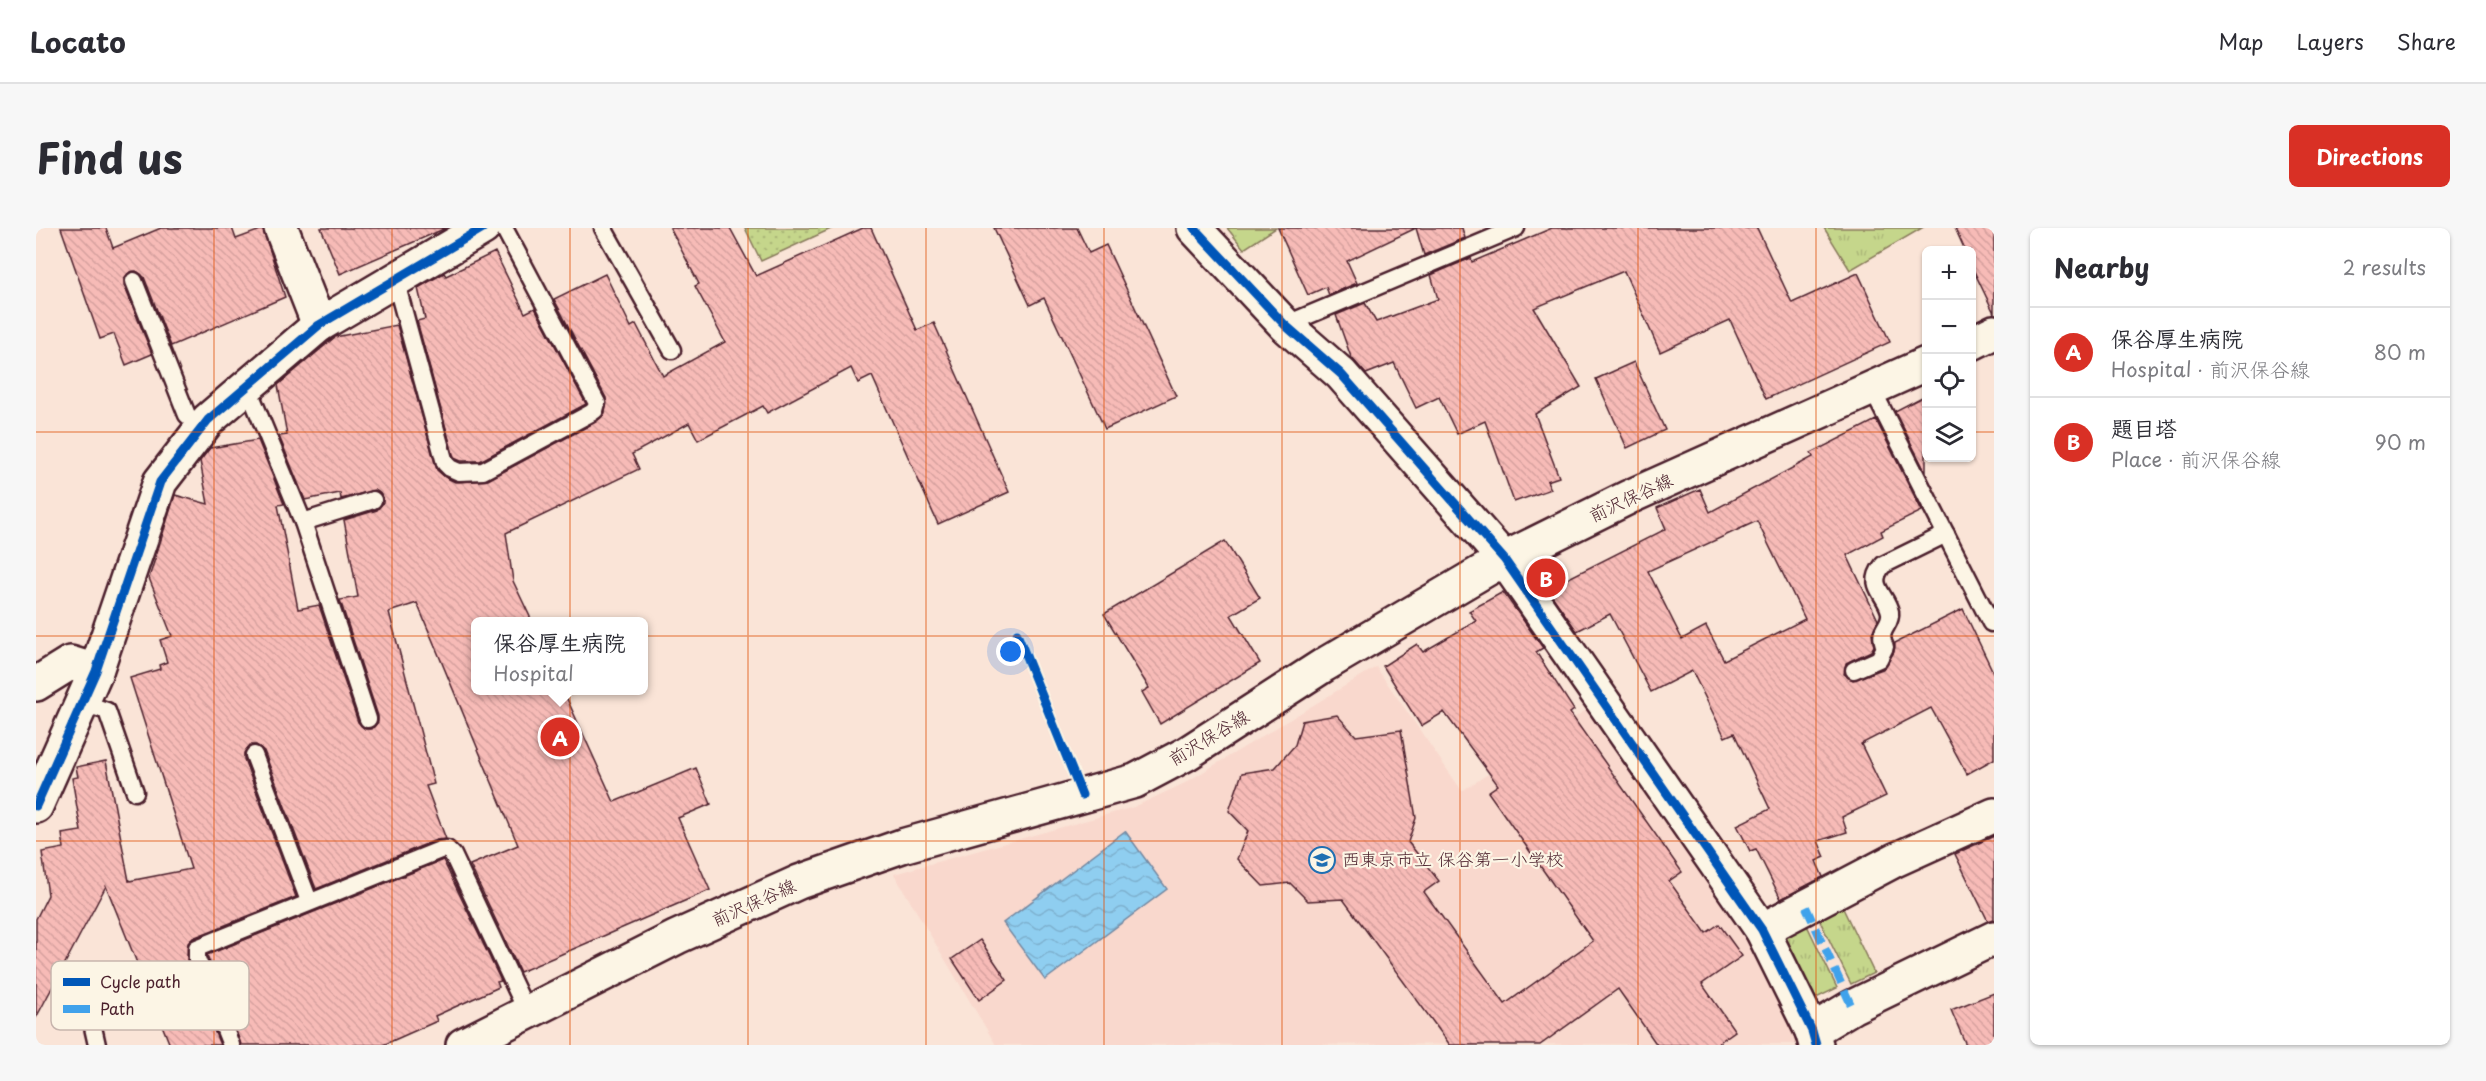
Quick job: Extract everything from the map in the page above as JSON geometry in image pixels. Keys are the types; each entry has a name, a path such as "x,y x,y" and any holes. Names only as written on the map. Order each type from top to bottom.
{"street":[{"path":"281,228 319,325"},
{"path":"36,806 96,671 160,482 202,427 319,325 483,228"},
{"path":"1194,228 1285,325 1341,374 1504,559 1762,930 1814,1038 1852,1007 1994,938"},
{"path":"1976,341 1994,332"},
{"name":"前沢保谷線","path":"481,1041 527,1012 677,937 799,882 902,846 1135,781 1186,754 1324,665 1504,559 1629,497 1922,366"},
{"path":"36,684 70,663 96,671"},
{"path":"1762,930 1895,860 1994,815"}],"lane":[{"path":"395,279 445,463 459,472 483,471 591,413 596,410 597,403 504,228"},
{"path":"603,228 672,350"},
{"path":"1285,325 1516,228"},
{"path":"134,281 187,415 202,427"},
{"path":"248,388 303,522 368,719"},
{"path":"1872,389 1991,623"},
{"path":"303,522 373,500"},
{"path":"1854,670 1879,659 1885,647 1881,634 1888,622 1890,612 1876,584 1877,573 1883,565 1946,534"},
{"path":"83,703 107,711 135,792"},
{"path":"254,754 309,901"},
{"path":"198,961 197,948 309,901 447,849 453,855 527,1012"},
{"path":"94,1030 97,1045"},
{"path":"225,1030 231,1045"}],"shaded area":[{"name":"西東京市立 保谷第一小学校","path":"1376,667 1462,791 1589,708 1763,961 1800,1044 996,1045 894,874 1134,807 1185,783"}],"green space":[{"path":"745,228 833,228 761,261"},
{"path":"1227,228 1276,228 1244,249"},
{"path":"1824,228 1922,228 1850,270"},
{"path":"1838,898 1874,973 1851,984 1814,909"},
{"path":"1803,917 1837,988 1810,1001 1776,930"}],"water":[{"path":"1125,831 1167,889 1045,980 1003,923"}],"building":[{"path":"61,228 106,228 113,248 161,228 232,228 236,239 263,229 285,297 171,346 144,277 136,271 130,272 124,279 124,285 152,354 126,365 114,334 100,339"},
{"path":"321,228 446,228 340,274"},
{"path":"670,228 730,228 756,276 863,228 871,228 917,330 934,323 1009,492 938,524 872,376 858,383 851,368 767,413 763,406 698,440 689,423 632,454 639,469 506,533 513,581 530,617 471,617 471,695 565,695 614,802 696,768 711,804 678,818 710,890 520,972 470,865 518,845 417,603 389,612 434,784 426,786 446,839 436,840 316,889 264,751 256,745 250,745 244,753 244,759 296,897 193,938 188,943 187,961 136,961 106,886 66,961 51,961 51,990 36,1018 36,919 48,895 42,852 64,848 62,834 81,831 72,778 78,777 76,767 106,761 129,881 191,869 130,678 160,669 159,665 167,662 160,640 172,636 149,578 175,495 208,504 200,461 210,448 258,440 284,504 278,505 298,609 319,605 358,722 365,729 372,729 378,722 378,716 340,600 358,597 344,520 377,510 383,503 383,497 375,490 341,499 340,493 305,500 279,436 287,435 278,385 335,337 397,325 437,470 455,482 488,480 596,422 605,413 606,398 554,299 605,274 631,327 636,324 663,376 725,342 695,286 699,284"},
{"path":"994,228 1077,228 1089,253 1106,245 1176,396 1105,429 1044,298 1030,305"},
{"path":"1278,228 1416,228 1347,261 1357,283 1329,295 1326,287 1308,295"},
{"path":"1416,228 1462,228 1465,238 1424,255"},
{"path":"1552,228 1757,228 1792,303 1858,273 1890,342 1766,399 1730,320 1660,352 1624,271 1534,308 1581,387 1535,414 1559,477 1547,481 1551,489 1514,502 1485,421 1457,434 1439,397 1416,408 1394,363 1366,374 1351,357 1336,315 1365,303 1376,322 1438,299 1431,275 1471,258 1472,262"},
{"path":"1955,228 1994,228 1994,313 1976,275 1976,246 1963,246"},
{"path":"495,252 525,313 535,308 586,404 480,461 461,461 454,458 417,321 425,319 418,288 444,273 446,276"},
{"path":"1634,362 1665,430 1627,448 1596,379"},
{"path":"1922,397 1922,462 1926,462 1926,473 1895,411"},
{"path":"1876,420 1922,511 1881,531 1883,536 1847,555 1878,620 1872,633 1874,646 1871,651 1846,663 1844,674 1853,680 1883,669 1894,652 1895,643 1963,609 1994,674 1994,759 1967,774 1931,708 1861,744 1886,796 1842,817 1847,832 1818,841 1825,857 1816,861 1823,877 1781,899 1756,849 1750,851 1737,825 1770,809 1734,733 1725,737 1692,671 1651,692 1610,614 1577,631 1547,589 1666,529 1657,508 1700,489 1710,512 1813,457 1811,453","holes":["1757,521 1805,619 1724,660 1706,626 1682,639 1648,571"]},
{"path":"1225,541 1260,598 1231,615 1260,663 1160,724 1142,692 1149,688 1104,614"},
{"path":"1503,592 1543,648 1536,652 1574,710 1570,713 1682,872 1669,881 1706,933 1719,924 1742,956 1702,984 1735,1031 1715,1045 1657,1045 1618,989 1540,1045 1450,1045 1343,899 1308,901 1290,883 1263,886 1237,859 1248,831 1229,811 1242,773 1275,768 1295,745 1302,721 1337,715 1356,736 1401,730 1416,818 1408,842 1439,881 1424,892 1505,1004 1593,941 1488,792 1498,785 1444,712 1421,726 1383,666 1417,644 1423,652 1476,621 1469,611"},
{"path":"1994,836 1994,919 1988,921 1955,854"},
{"path":"443,860 501,981 497,982 499,987 435,1016 437,1021 383,1045 241,1045 235,1030 249,1030 249,961 209,961 207,955"},
{"path":"980,940 1007,980 979,1000 952,959"},
{"path":"1994,993 1994,1045 1966,1045 1951,1010"},
{"path":"164,1030 214,1030 220,1045 170,1045"}],"marked path":[{"path":"1806,907 1852,1007"}],"cycle path":[{"path":"36,806 96,671 160,482 208,420 319,325 483,228"},
{"path":"1194,228 1285,325 1341,374 1504,559 1762,930 1812,1031 1816,1045"},
{"path":"1017,634 1082,795"}],"place":[{"name":"題目塔","path":"1546,578"},
{"name":"保谷厚生病院","path":"560,737"},
{"name":"西東京市立 保谷第一小学校","path":"1322,860"}]}
